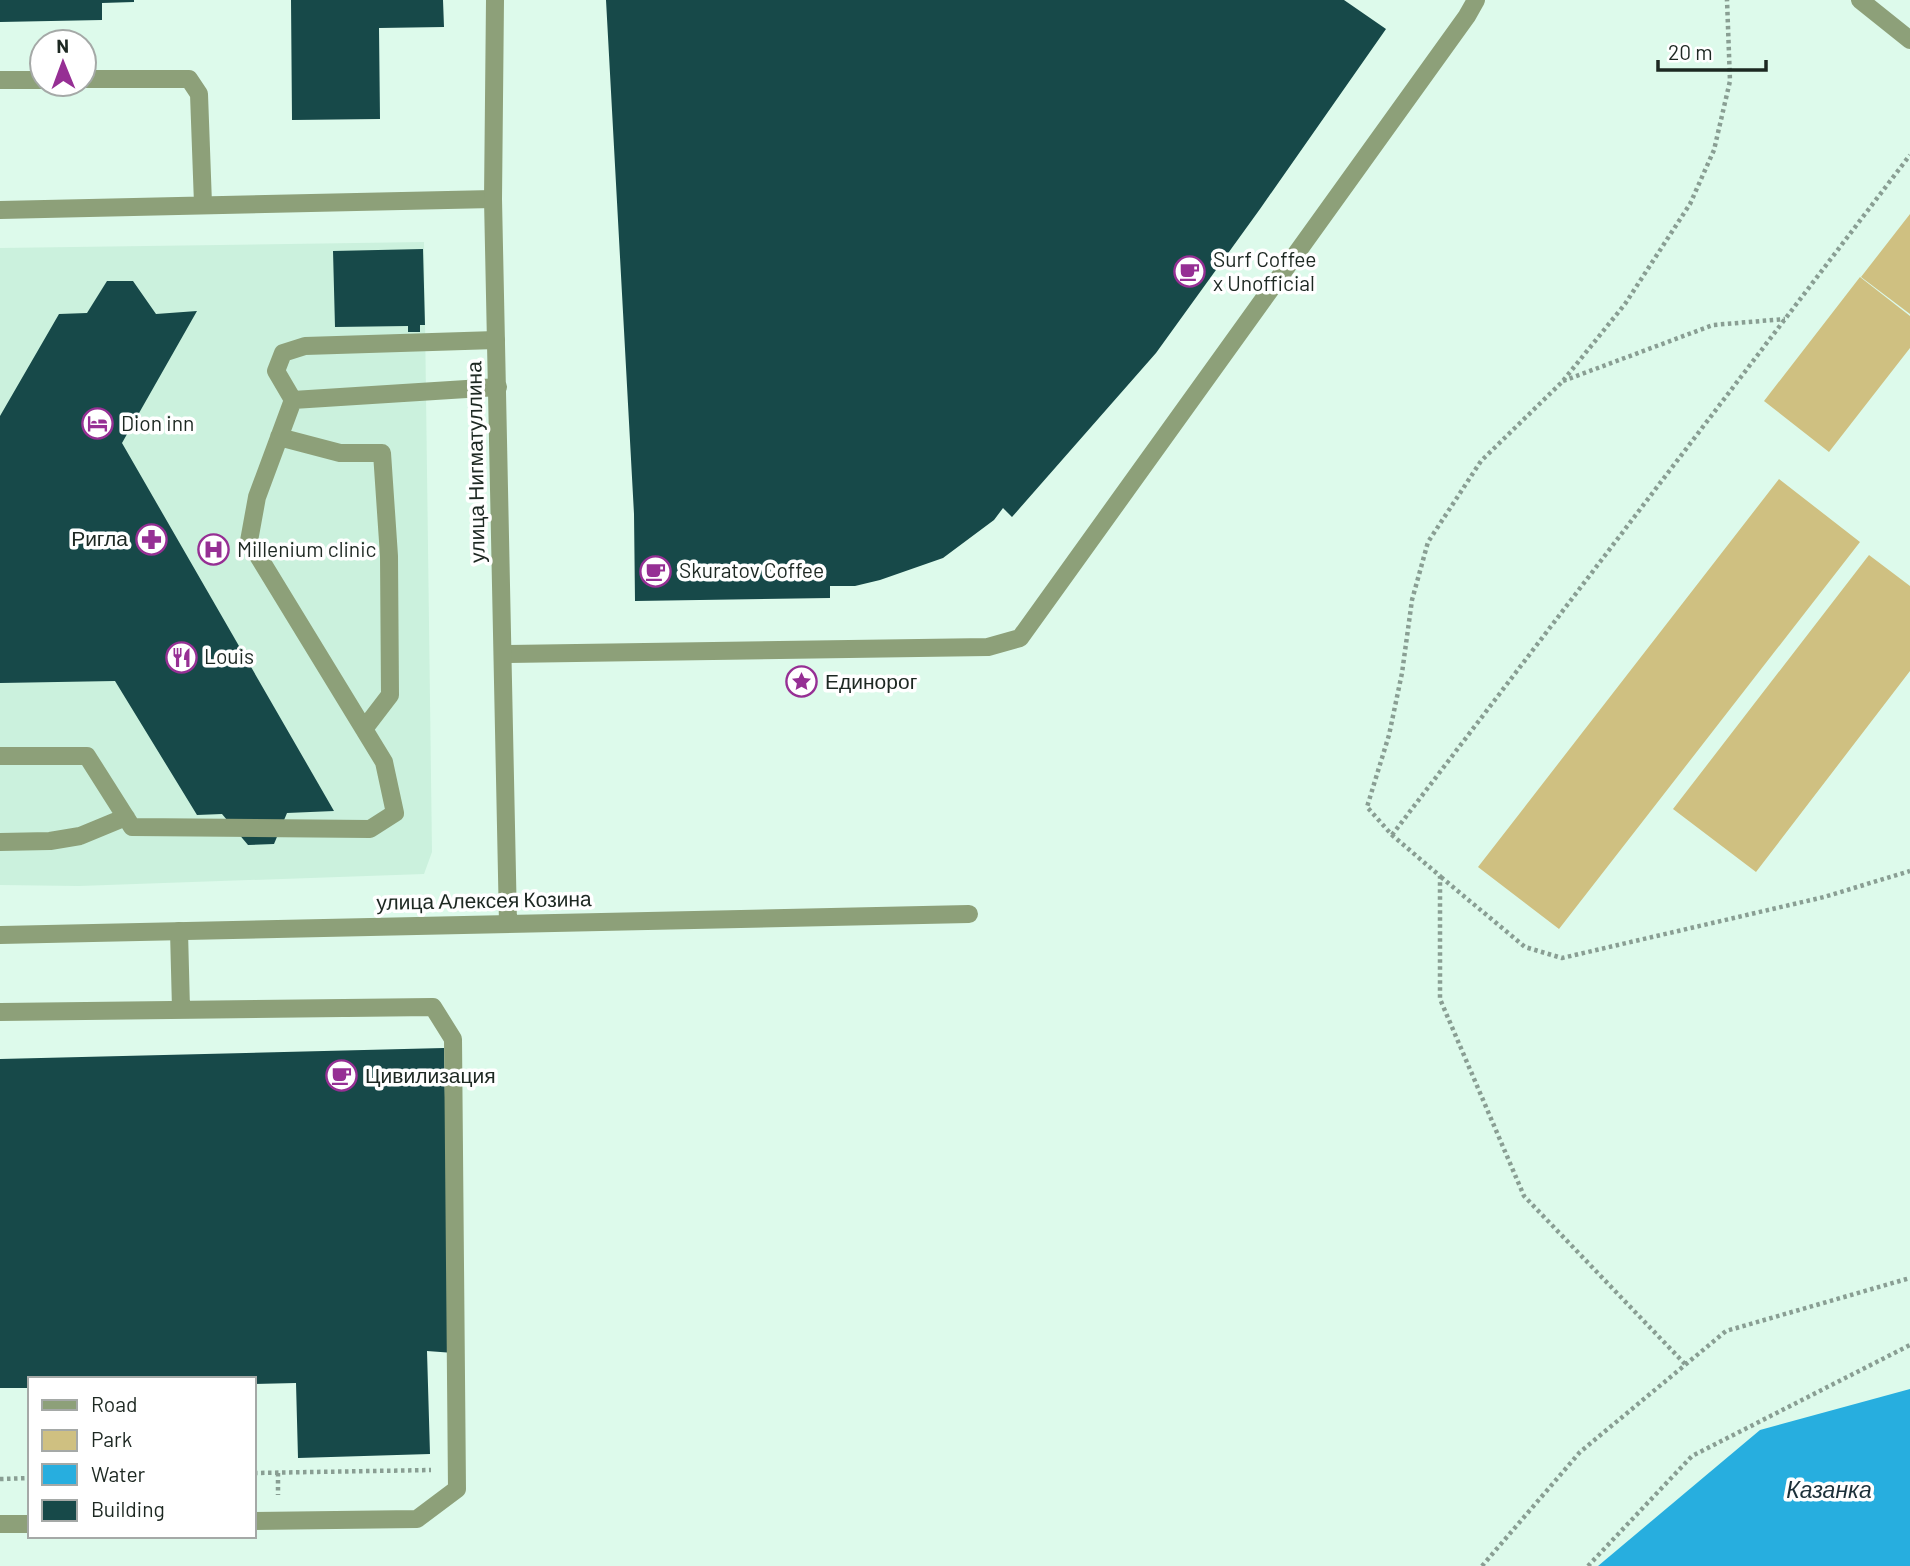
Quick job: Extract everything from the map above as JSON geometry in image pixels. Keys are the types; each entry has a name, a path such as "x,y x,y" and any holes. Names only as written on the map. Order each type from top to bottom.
{"street":[{"name":"улица Нигматуллина","path":"495,0 493,199 508,923"},
{"path":"503,654 988,647 1020,638 1476,0"},
{"path":"1860,0 1910,40"},
{"path":"98,79 189,79 199,94 204,204"},
{"path":"0,80 28,80"},
{"path":"0,209 493,199"},
{"path":"293,400 276,371 282,353 306,346 496,340"},
{"path":"293,400 498,387"},
{"path":"0,756 87,757 132,827 370,829 395,813 384,762 249,541 257,497 293,400"},
{"path":"279,437 340,453 382,453 389,556 390,695 364,729"},
{"path":"0,842 50,841 80,836 125,817"},
{"name":"улица Алексея Козина","path":"0,935 969,914"},
{"path":"180,931 181,1009"},
{"path":"0,1012 433,1007 453,1039 457,1489 417,1518 256,1521"},
{"path":"0,1524 28,1524"}],"path":[{"path":"1727,0 1730,81 1714,150 1690,204 1626,304 1562,382 1480,461 1428,542 1412,600 1402,673 1389,735 1367,807 1392,835 1525,947 1562,958 1824,897 1910,871"},
{"path":"1392,835 1910,155"},
{"path":"1562,382 1713,325 1785,319"},
{"path":"1440,876 1440,999 1524,1196 1685,1364"},
{"path":"1482,1566 1580,1452 1726,1331 1910,1278"},
{"path":"1588,1566 1692,1456 1910,1345"},
{"path":"256,1473 457,1469"},
{"path":"0,1479 28,1479"}],"shaded area":[{"name":"Millenium clinic","path":"424,242 432,852 424,874 79,886 0,885 0,248"}],"green space":[{"path":"1910,214 1910,314 1861,277"},
{"path":"1860,277 1910,316 1910,348 1829,452 1764,401"},
{"path":"1779,479 1860,542 1559,929 1478,867"},
{"path":"1869,555 1910,586 1910,671 1756,872 1673,809"}],"water":[{"name":"Казанка","path":"1910,1389 1910,1566 1598,1566 1760,1430"}],"building":[{"path":"0,0 134,2 102,3 102,20 0,22"},
{"path":"291,0 443,0 444,27 379,28 380,119 292,120"},
{"path":"606,0 1344,0 1386,29 1156,353 1012,517 1003,508 994,520 943,558 880,580 855,586 830,586 830,598 635,601 634,514"},
{"path":"423,249 425,325 420,325 420,332 408,332 408,326 335,327 333,251"},
{"path":"107,281 133,281 156,314 197,311 122,443 334,811 287,813 274,844 248,845 222,814 197,815 115,681 0,683 0,416 59,314 87,313"},
{"path":"444,1048 454,1353 427,1351 430,1454 298,1458 296,1383 256,1384 256,1377 28,1377 28,1388 0,1388 0,1059"}],"place":[{"name":"Surf Coffee x Unofficial","path":"1190,272"},
{"name":"Dion inn","path":"98,424"},
{"name":"Ригла","path":"151,539"},
{"name":"Millenium clinic","path":"214,550"},
{"name":"Skuratov Coffee","path":"656,571"},
{"name":"Louis","path":"181,657"},
{"name":"Единорог","path":"802,682"},
{"name":"Цивилизация","path":"342,1076"}]}
